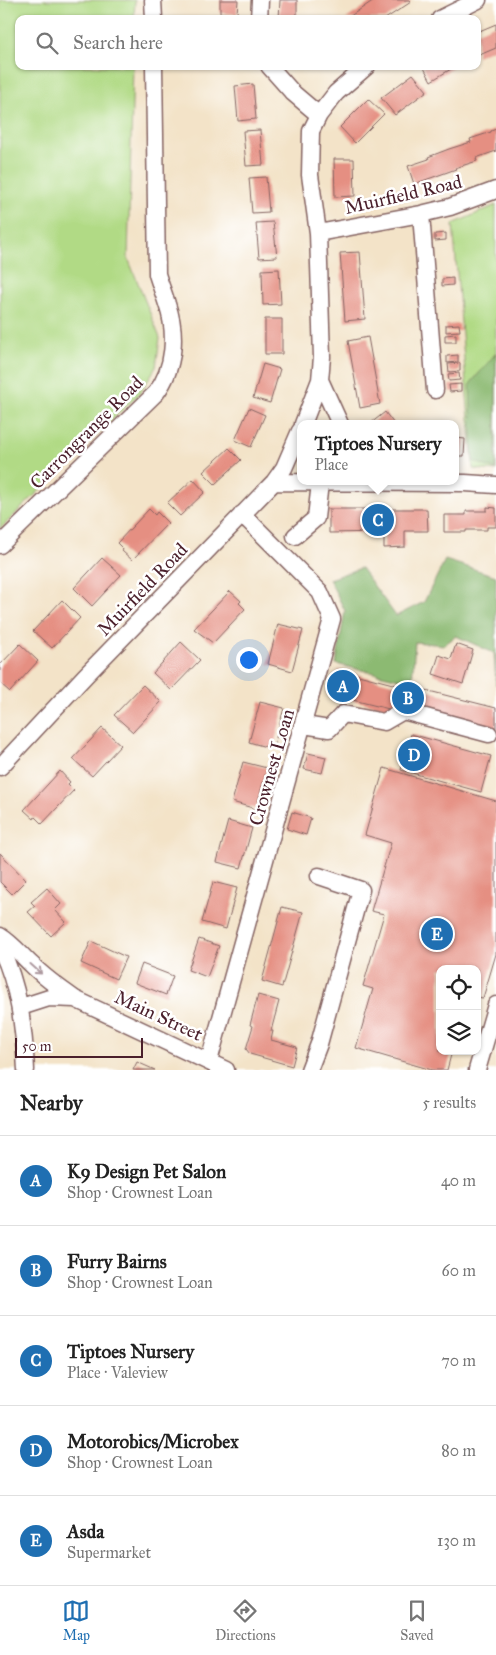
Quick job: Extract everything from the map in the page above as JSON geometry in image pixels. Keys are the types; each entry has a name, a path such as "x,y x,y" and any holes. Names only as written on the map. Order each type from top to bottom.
{"street":[{"path":"153,0 154,15"},
{"path":"260,0 260,15"},
{"path":"447,15 468,2"},
{"name":"Carrongrange Road","path":"0,545 156,393 165,380 173,350 173,335 168,305 157,274 154,70"},
{"path":"273,70 293,93 319,115"},
{"path":"305,420 320,380 322,357 318,234 310,175 311,131 319,115 336,93 362,70"},
{"name":"Muirfield Road","path":"318,234 450,207 496,190"},
{"path":"421,214 435,390"},
{"path":"320,380 338,420"},
{"name":"Muirfield Road","path":"0,767 85,676 274,482 284,468 297,438"},
{"path":"274,482 297,482"},
{"path":"459,484 496,485"},
{"path":"295,536 316,518 320,485"},
{"name":"Crownest Loan","path":"209,1061 332,619 320,592 242,514"},
{"path":"304,725 329,729 343,714 384,722 403,711 489,734"},
{"path":"309,1070 319,1044 361,890 319,876"},
{"name":"Main Street","path":"0,936 10,942 53,984 75,999 226,1070"},
{"path":"0,947 14,982 20,1007 26,1070"},
{"name":"Main Street","path":"20,1007 49,998 75,999"},
{"path":"477,1070 496,1004"}],"green space":[{"path":"0,0 135,0 134,15 15,15 15,70 133,70 128,258 160,338 156,367 140,393 0,529"},
{"path":"496,205 496,471 473,469 453,224"},
{"path":"496,353 496,470 473,461 470,384"},
{"path":"445,560 496,576 496,685 494,653 456,636 444,645 415,642 412,682 336,664 345,611 329,579 361,568 396,616 424,602"}],"building":[{"path":"220,0 238,0 237,14 220,13"},
{"path":"280,0 297,0 297,15 279,15"},
{"path":"374,0 409,0 411,2 391,15 352,15"},
{"path":"496,24 496,48 481,54 481,30"},
{"path":"425,70 449,70 431,81"},
{"path":"413,74 427,91 395,115 381,98"},
{"path":"253,84 256,119 238,121 235,86"},
{"path":"368,99 384,114 355,143 340,127"},
{"path":"496,129 496,151 476,158 477,161 414,184 408,166 471,142 470,139"},
{"path":"260,130 263,165 246,166 243,131"},
{"path":"334,159 354,159 355,196 335,197"},
{"path":"266,177 269,212 252,213 249,178"},
{"path":"273,222 277,257 259,258 256,223"},
{"path":"446,233 446,240 435,241 435,234"},
{"path":"360,252 365,319 345,321 340,253"},
{"path":"279,269 281,304 263,305 262,270"},
{"path":"453,278 453,285 442,286 442,279"},
{"path":"265,319 282,319 282,354 265,354"},
{"path":"459,324 460,331 446,332 446,325"},
{"path":"456,334 456,342 445,342 445,335"},
{"path":"368,337 380,404 360,408 348,341"},
{"path":"458,355 458,362 447,363 447,356"},
{"path":"460,363 460,371 449,372 448,364"},
{"path":"263,364 280,369 270,403 253,398"},
{"path":"459,373 460,380 449,381 448,374"},
{"path":"461,384 461,391 450,392 449,385"},
{"path":"249,408 265,415 251,447 235,440"},
{"path":"385,412 391,420 375,420"},
{"path":"459,438 465,439 464,456 459,456"},
{"path":"229,448 241,460 215,484 203,472"},
{"path":"193,479 205,492 180,516 167,503"},
{"path":"487,507 496,508 496,527 487,527 487,530 444,532 444,515 466,515 466,511 487,511"},
{"path":"149,509 155,515 157,512 168,523 132,560 122,551 123,549 117,543"},
{"path":"329,509 427,509 428,531 405,531 405,547 384,548 384,532 329,533"},
{"path":"102,558 121,575 92,606 74,588"},
{"path":"230,591 241,601 239,603 245,609 213,643 194,629"},
{"path":"62,600 80,618 52,648 33,631"},
{"path":"278,624 303,630 292,671 268,664"},
{"path":"181,642 200,660 171,690 153,673"},
{"path":"20,644 38,661 10,692 0,683 0,665"},
{"path":"456,644 473,650 463,684 433,674 439,655 451,659"},
{"path":"339,670 416,690 412,708 397,711 333,695"},
{"path":"143,685 161,702 133,732 114,715"},
{"path":"421,689 496,708 496,730 416,708"},
{"path":"260,702 284,708 273,749 249,742"},
{"path":"102,728 121,745 92,776 73,759"},
{"path":"411,734 491,756 481,792 401,770"},
{"path":"308,753 326,757 322,773 304,769"},
{"path":"243,762 267,768 256,809 232,802"},
{"path":"384,768 496,801 496,954 483,998 481,998 481,965 436,965 436,1055 451,1055 447,1070 432,1070 356,1048 373,989 363,986 384,914 371,911 391,843 365,835"},
{"path":"60,771 70,782 68,784 74,790 42,824 24,810"},
{"path":"292,812 311,818 306,835 287,829"},
{"path":"228,821 252,828 241,868 217,862"},
{"path":"0,853 26,880 12,894 0,882"},
{"path":"213,882 237,888 226,929 202,922"},
{"path":"47,888 61,904 55,910 66,922 51,936 28,912 35,906 31,902"},
{"path":"282,907 303,912 282,987 262,981"},
{"path":"199,939 219,946 207,977 188,970"},
{"path":"91,941 126,957 116,979 81,963"},
{"path":"142,964 173,976 166,995 135,983"},
{"path":"258,995 279,1001 271,1031 273,1031 271,1040 297,1047 292,1066 250,1054 246,1049 253,1026 250,1025"},
{"path":"137,1062 155,1070 133,1070"}],"place":[{"name":"Tiptoes Nursery","path":"378,520"},
{"name":"K9 Design Pet Salon","path":"343,686"},
{"name":"Furry Bairns","path":"408,698"},
{"name":"Motorobics/Microbex","path":"414,755"},
{"name":"Asda","path":"437,934"}]}
